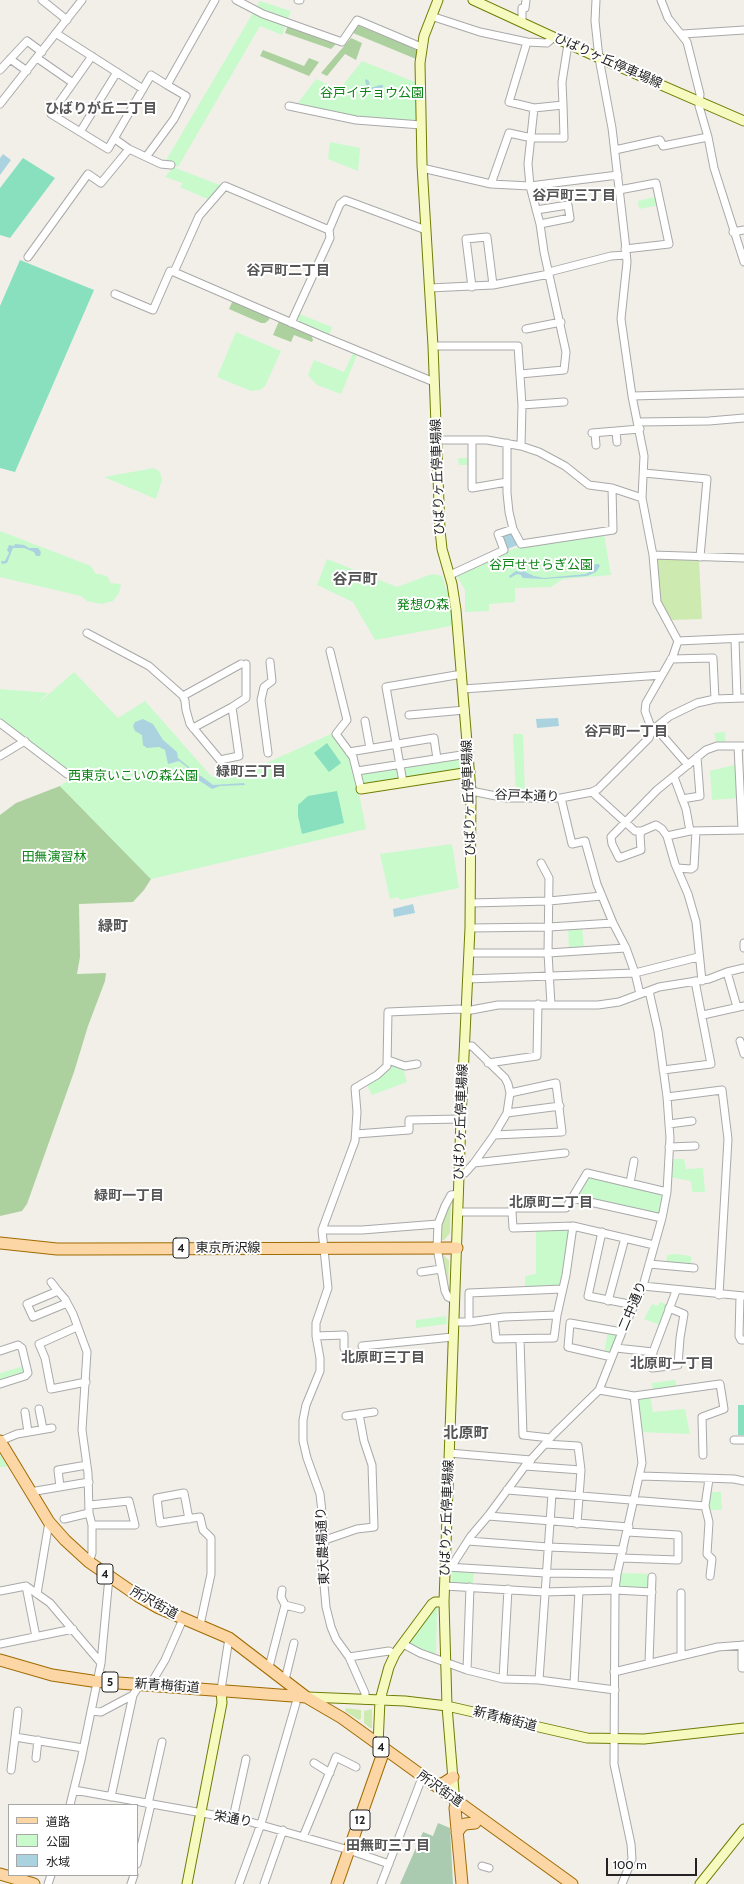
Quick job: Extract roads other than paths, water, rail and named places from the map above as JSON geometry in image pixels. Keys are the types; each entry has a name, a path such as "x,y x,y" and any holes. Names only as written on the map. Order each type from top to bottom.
{"main road":[{"name":"ひばりヶ丘停車場線","path":"438,0 421,47 419,77 422,168 430,288 440,539 450,575 456,606 471,791 471,903 461,1119 450,1453 448,1567 444,1602 444,1661 455,1804"},
{"name":"ひばりヶ丘停車場線","path":"473,0 599,58 744,121"},
{"path":"361,789 470,772"},
{"name":"東京所沢線","path":"0,1243 57,1249 457,1248"},
{"name":"所沢街道","path":"1,1444 49,1522 65,1540 89,1562 145,1600 183,1619 229,1638 285,1680 306,1697 317,1709 382,1756 572,1884"},
{"path":"378,1745 380,1700 389,1667 396,1654 432,1604 436,1602 444,1602"},
{"name":"新青梅街道","path":"0,1660 52,1675 97,1681 306,1697 365,1700 405,1700 482,1713 560,1733 587,1738 614,1740 652,1739 744,1728"},
{"path":"278,1694 285,1680"},
{"path":"187,1884 222,1703 221,1690"},
{"name":"新青梅街道","path":"265,1693 317,1709"},
{"name":"所沢街道","path":"306,1697 330,1710 432,1784 475,1823 561,1884"},
{"name":"12","path":"338,1884 382,1756"},
{"path":"432,1784 438,1785 453,1777"},
{"path":"455,1804 462,1884"},
{"path":"457,1833 464,1824 475,1823"},
{"path":"700,1884 744,1829"},
{"path":"0,1874 34,1884"}],"street":[{"path":"42,0 67,20"},
{"path":"0,104 57,34 82,0"},
{"path":"167,85 215,0"},
{"path":"236,0 263,14 342,42 357,20 421,47"},
{"path":"522,22 522,8 525,8 526,0"},
{"path":"597,0 595,20 599,58 615,150 626,252 621,319 632,396 644,456 642,498 653,555 657,602 678,641 672,659 646,703 645,711 654,728 688,765"},
{"path":"660,0 668,18 683,34 692,59 714,168 733,232 744,262"},
{"path":"431,16 473,30 527,42 547,43 554,37"},
{"path":"683,34 744,30"},
{"path":"57,34 144,89"},
{"path":"0,70 27,40 40,55 73,83"},
{"path":"527,42 509,102 534,108 563,105"},
{"path":"491,184 509,133 532,138 564,138 562,82 568,44"},
{"path":"92,56 51,114 108,150 151,75 186,96 174,118 146,157"},
{"path":"10,59 27,71"},
{"path":"80,132 117,72"},
{"path":"290,106 356,120 421,125"},
{"path":"520,374 564,370 566,352 540,224 530,186 528,164 532,138 534,108"},
{"path":"615,150 660,140 663,146 708,137"},
{"path":"115,139 129,149 161,164 171,165"},
{"path":"28,257 88,174 101,183 129,149"},
{"path":"422,168 491,184 530,186 618,175"},
{"path":"430,288 493,285 549,273 626,252 669,244 656,183 619,190"},
{"path":"174,272 199,216 225,186 329,230"},
{"path":"291,323 330,238 329,230 340,204 345,200 426,230"},
{"path":"536,210 568,205 570,218 540,224"},
{"path":"733,232 744,230"},
{"path":"472,287 466,239 487,237 493,285"},
{"path":"115,294 153,310 170,271 174,272 291,323 434,382"},
{"path":"526,329 561,322"},
{"path":"432,346 518,346 522,405 521,446"},
{"path":"632,396 744,393"},
{"path":"522,405 564,402"},
{"path":"596,445 594,433 616,431 639,426 744,418"},
{"path":"616,431 617,442"},
{"path":"436,440 472,440 507,443 521,446 539,452 565,466 589,486 612,488 642,498"},
{"path":"472,440 472,488 507,482"},
{"path":"507,443 509,512 513,529 521,544 613,530 612,488"},
{"path":"644,473 707,479 700,557"},
{"path":"450,575 504,550 498,534 513,529"},
{"path":"653,555 744,558"},
{"path":"87,634 149,666 183,696 190,724 220,760 240,756 232,707"},
{"path":"678,641 744,638"},
{"path":"735,639 740,698"},
{"path":"330,651 347,720 336,734 353,757 361,789"},
{"path":"672,659 713,658 715,699"},
{"path":"268,754 261,700 264,687 272,681 270,662"},
{"path":"183,696 244,664 246,698 193,728"},
{"path":"403,782 386,687 462,674"},
{"path":"463,689 662,675"},
{"name":"谷戸本通り","path":"471,791 506,798 561,798 592,792 598,789 649,738 654,728 670,716 696,703 715,699 740,698"},
{"path":"409,716 465,710"},
{"path":"365,721 370,748"},
{"path":"0,723 67,774"},
{"path":"349,752 434,738 437,759"},
{"path":"0,756 24,741"},
{"path":"642,831 640,835 640,850 619,858 612,844 611,837 657,790 706,750 717,746 741,746 743,830 693,831 667,836"},
{"path":"357,771 468,754"},
{"path":"682,799 700,796 696,757"},
{"path":"674,777 693,831 694,867 691,869 677,868"},
{"path":"592,792 635,831 642,831 656,825 662,828 667,836 677,868 688,894 696,922 702,1014 711,1064 663,1070"},
{"path":"561,798 572,844 585,841 597,884 613,923 626,948 635,973 640,994"},
{"path":"541,863 549,878 548,978 551,1005"},
{"path":"471,903 549,901 602,896"},
{"path":"470,928 549,927 613,923"},
{"path":"744,943 744,948"},
{"path":"469,953 548,953 626,948"},
{"path":"467,979 548,978 635,973 698,958"},
{"path":"438,1224 362,1230 322,1230 356,1134 355,1088 377,1075 387,1066 388,1012 460,1008 466,1011 498,1005 598,1005 619,1002 649,990 680,983 699,981 744,968"},
{"path":"702,1014 740,1007 727,972"},
{"name":"二中通り","path":"448,1567 525,1466 599,1390 622,1332 643,1286 662,1218 667,1192 669,1147 667,1097 658,1031 649,990"},
{"path":"488,1064 538,1056 538,1004"},
{"path":"740,1041 744,1054"},
{"path":"460,1174 465,1173 474,1164 494,1135 507,1113 510,1093 508,1084 504,1078 488,1064 472,1046 464,1046"},
{"path":"388,1060 405,1066 417,1064"},
{"path":"494,1135 562,1132 556,1083 510,1093"},
{"path":"667,1097 722,1090 728,1138 719,1295"},
{"path":"507,1113 560,1106"},
{"path":"356,1134 409,1130 409,1120 461,1119"},
{"path":"669,1124 692,1121"},
{"path":"669,1147 695,1146"},
{"path":"474,1164 565,1153"},
{"path":"630,1183 634,1161"},
{"path":"654,1245 573,1226 513,1228 512,1208 566,1208 587,1173 667,1192"},
{"path":"455,1300 446,1294 436,1248 438,1224 450,1195 459,1194"},
{"path":"572,1198 662,1218"},
{"path":"458,1212 512,1212"},
{"path":"494,1319 496,1339 554,1338 573,1226"},
{"name":"東大農場通り","path":"322,1230 328,1288 317,1315 316,1336 320,1358 320,1371 306,1405 303,1420 303,1436 307,1458 320,1494 325,1540 322,1562 326,1607 336,1639 349,1657 366,1693 365,1700"},
{"path":"602,1232 588,1296 634,1305"},
{"path":"608,1300 625,1238"},
{"path":"649,1264 694,1268"},
{"path":"421,1272 440,1269"},
{"path":"51,1282 67,1303 73,1314 87,1352 82,1430 89,1482 89,1513 92,1525 92,1553 89,1562"},
{"path":"643,1286 676,1291 742,1296 739,1336 741,1340 744,1340"},
{"path":"469,1322 469,1293 562,1289"},
{"path":"58,1291 27,1304 33,1318 67,1303"},
{"path":"669,1308 684,1314 678,1365 652,1368 653,1352 669,1308 676,1291"},
{"path":"454,1322 469,1322 504,1317 557,1317 570,1322 622,1332"},
{"path":"570,1322 568,1347 612,1357"},
{"path":"77,1327 39,1344 45,1358 51,1389 86,1382"},
{"path":"316,1336 344,1335 344,1348"},
{"path":"362,1346 454,1337"},
{"path":"520,1339 523,1435 578,1446 581,1470 577,1524"},
{"path":"0,1351 18,1345 22,1348 28,1373 25,1376 0,1384"},
{"path":"616,1348 653,1352"},
{"path":"599,1390 634,1396 720,1384 724,1409 702,1417 703,1455"},
{"path":"622,1884 632,1859 631,1844 616,1778 614,1740 615,1590 616,1574 628,1529 642,1463 634,1396"},
{"path":"39,1409 43,1429"},
{"path":"24,1412 28,1432"},
{"path":"346,1416 374,1412"},
{"path":"325,1540 357,1529 374,1526 372,1465 364,1441 359,1414"},
{"path":"1,1444 17,1434 52,1428"},
{"path":"734,1440 744,1440"},
{"path":"450,1453 531,1460"},
{"path":"60,1487 58,1470 87,1464"},
{"path":"525,1466 581,1470"},
{"path":"640,1476 734,1479 744,1481"},
{"path":"709,1479 705,1506 709,1522 707,1554 712,1559 710,1576"},
{"path":"30,1492 89,1482"},
{"path":"508,1490 705,1506"},
{"path":"189,1519 184,1493 156,1498 160,1524 189,1519 200,1517 203,1530 211,1538 211,1574 200,1626"},
{"path":"539,1680 552,1494"},
{"path":"90,1505 130,1501 135,1525 92,1525"},
{"path":"64,1519 89,1513"},
{"path":"488,1516 678,1535 678,1560 621,1558"},
{"path":"37,1594 49,1522"},
{"path":"468,1541 548,1547 623,1550"},
{"path":"448,1567 546,1573 616,1574"},
{"path":"70,1804 101,1663 109,1577"},
{"path":"649,1663 650,1594 652,1592 652,1577"},
{"path":"26,1586 36,1636"},
{"path":"0,1591 26,1586 50,1603 101,1663"},
{"path":"445,1586 544,1592 615,1590 652,1592"},
{"path":"467,1670 470,1587"},
{"path":"503,1679 508,1589"},
{"path":"282,1590 281,1597 286,1605 301,1609"},
{"path":"574,1684 579,1591"},
{"path":"673,1600 681,1597 681,1656"},
{"path":"269,1668 286,1605"},
{"path":"91,1711 101,1712 133,1695 145,1685 165,1660 183,1619"},
{"path":"0,1644 73,1629"},
{"path":"221,1690 229,1638"},
{"path":"285,1680 294,1644"},
{"path":"403,1644 420,1653 467,1670 503,1679 539,1680 615,1690"},
{"path":"614,1672 718,1647 743,1645 742,1668 744,1668"},
{"path":"349,1657 389,1650 396,1654"},
{"path":"111,1797 133,1695"},
{"path":"239,1884 260,1824 296,1703"},
{"path":"11,1770 18,1711"},
{"path":"15,1737 83,1748"},
{"path":"36,1758 38,1740"},
{"path":"138,1859 162,1742"},
{"path":"303,1837 336,1757 356,1767"},
{"path":"233,1818 246,1759"},
{"path":"314,1763 330,1773"},
{"path":"381,1884 420,1783"},
{"name":"栄通り","path":"74,1790 260,1824 349,1850 389,1864"},
{"path":"264,1884 283,1830"}],"water":[{"path":"366,79 369,81 370,88 380,85 383,85 383,87 378,91 374,89 368,90 365,81"},
{"path":"3,154 11,160 0,175 0,158"},
{"path":"512,530 520,544 505,550 499,535"},
{"path":"15,544 24,545 29,548 38,548 41,552 40,556 36,556 34,552 24,548 13,548 7,563 2,564 1,561 5,561 9,553 7,550 9,545 14,546"},
{"path":"595,564 599,564 600,566 596,572 587,576 544,579 523,578 521,575 517,574 510,578 509,576 516,571 523,571 534,576 544,578 586,574 592,570"},
{"path":"558,718 559,726 537,728 536,719"},
{"path":"143,719 153,724 163,740 177,752 178,758 189,767 192,773 201,776 213,785 244,783 245,785 220,786 212,789 191,775 187,767 179,761 168,764 165,750 159,747 147,748 143,745 142,735 135,731 133,726 135,722"},
{"path":"413,904 415,913 394,917 393,909"}],"district":[{"name":"ひばりが丘二丁目","path":"101,109"},
{"name":"谷戸町三丁目","path":"574,196"},
{"name":"谷戸町二丁目","path":"288,271"},
{"name":"谷戸町","path":"355,580"},
{"name":"谷戸町一丁目","path":"626,732"},
{"name":"緑町三丁目","path":"251,772"},
{"name":"緑町","path":"113,927"},
{"name":"緑町一丁目","path":"129,1196"},
{"name":"北原町二丁目","path":"551,1203"},
{"name":"北原町三丁目","path":"383,1358"},
{"name":"北原町一丁目","path":"672,1364"},
{"name":"北原町","path":"466,1434"},
{"name":"田無町三丁目","path":"388,1846"}],"park label":[{"name":"谷戸イチョウ公園","path":"372,93"},
{"name":"谷戸せせらぎ公園","path":"541,565"},
{"name":"発想の森","path":"423,605"},
{"name":"西東京いこいの森公園","path":"133,776"},
{"name":"田無演習林","path":"54,857"}]}
